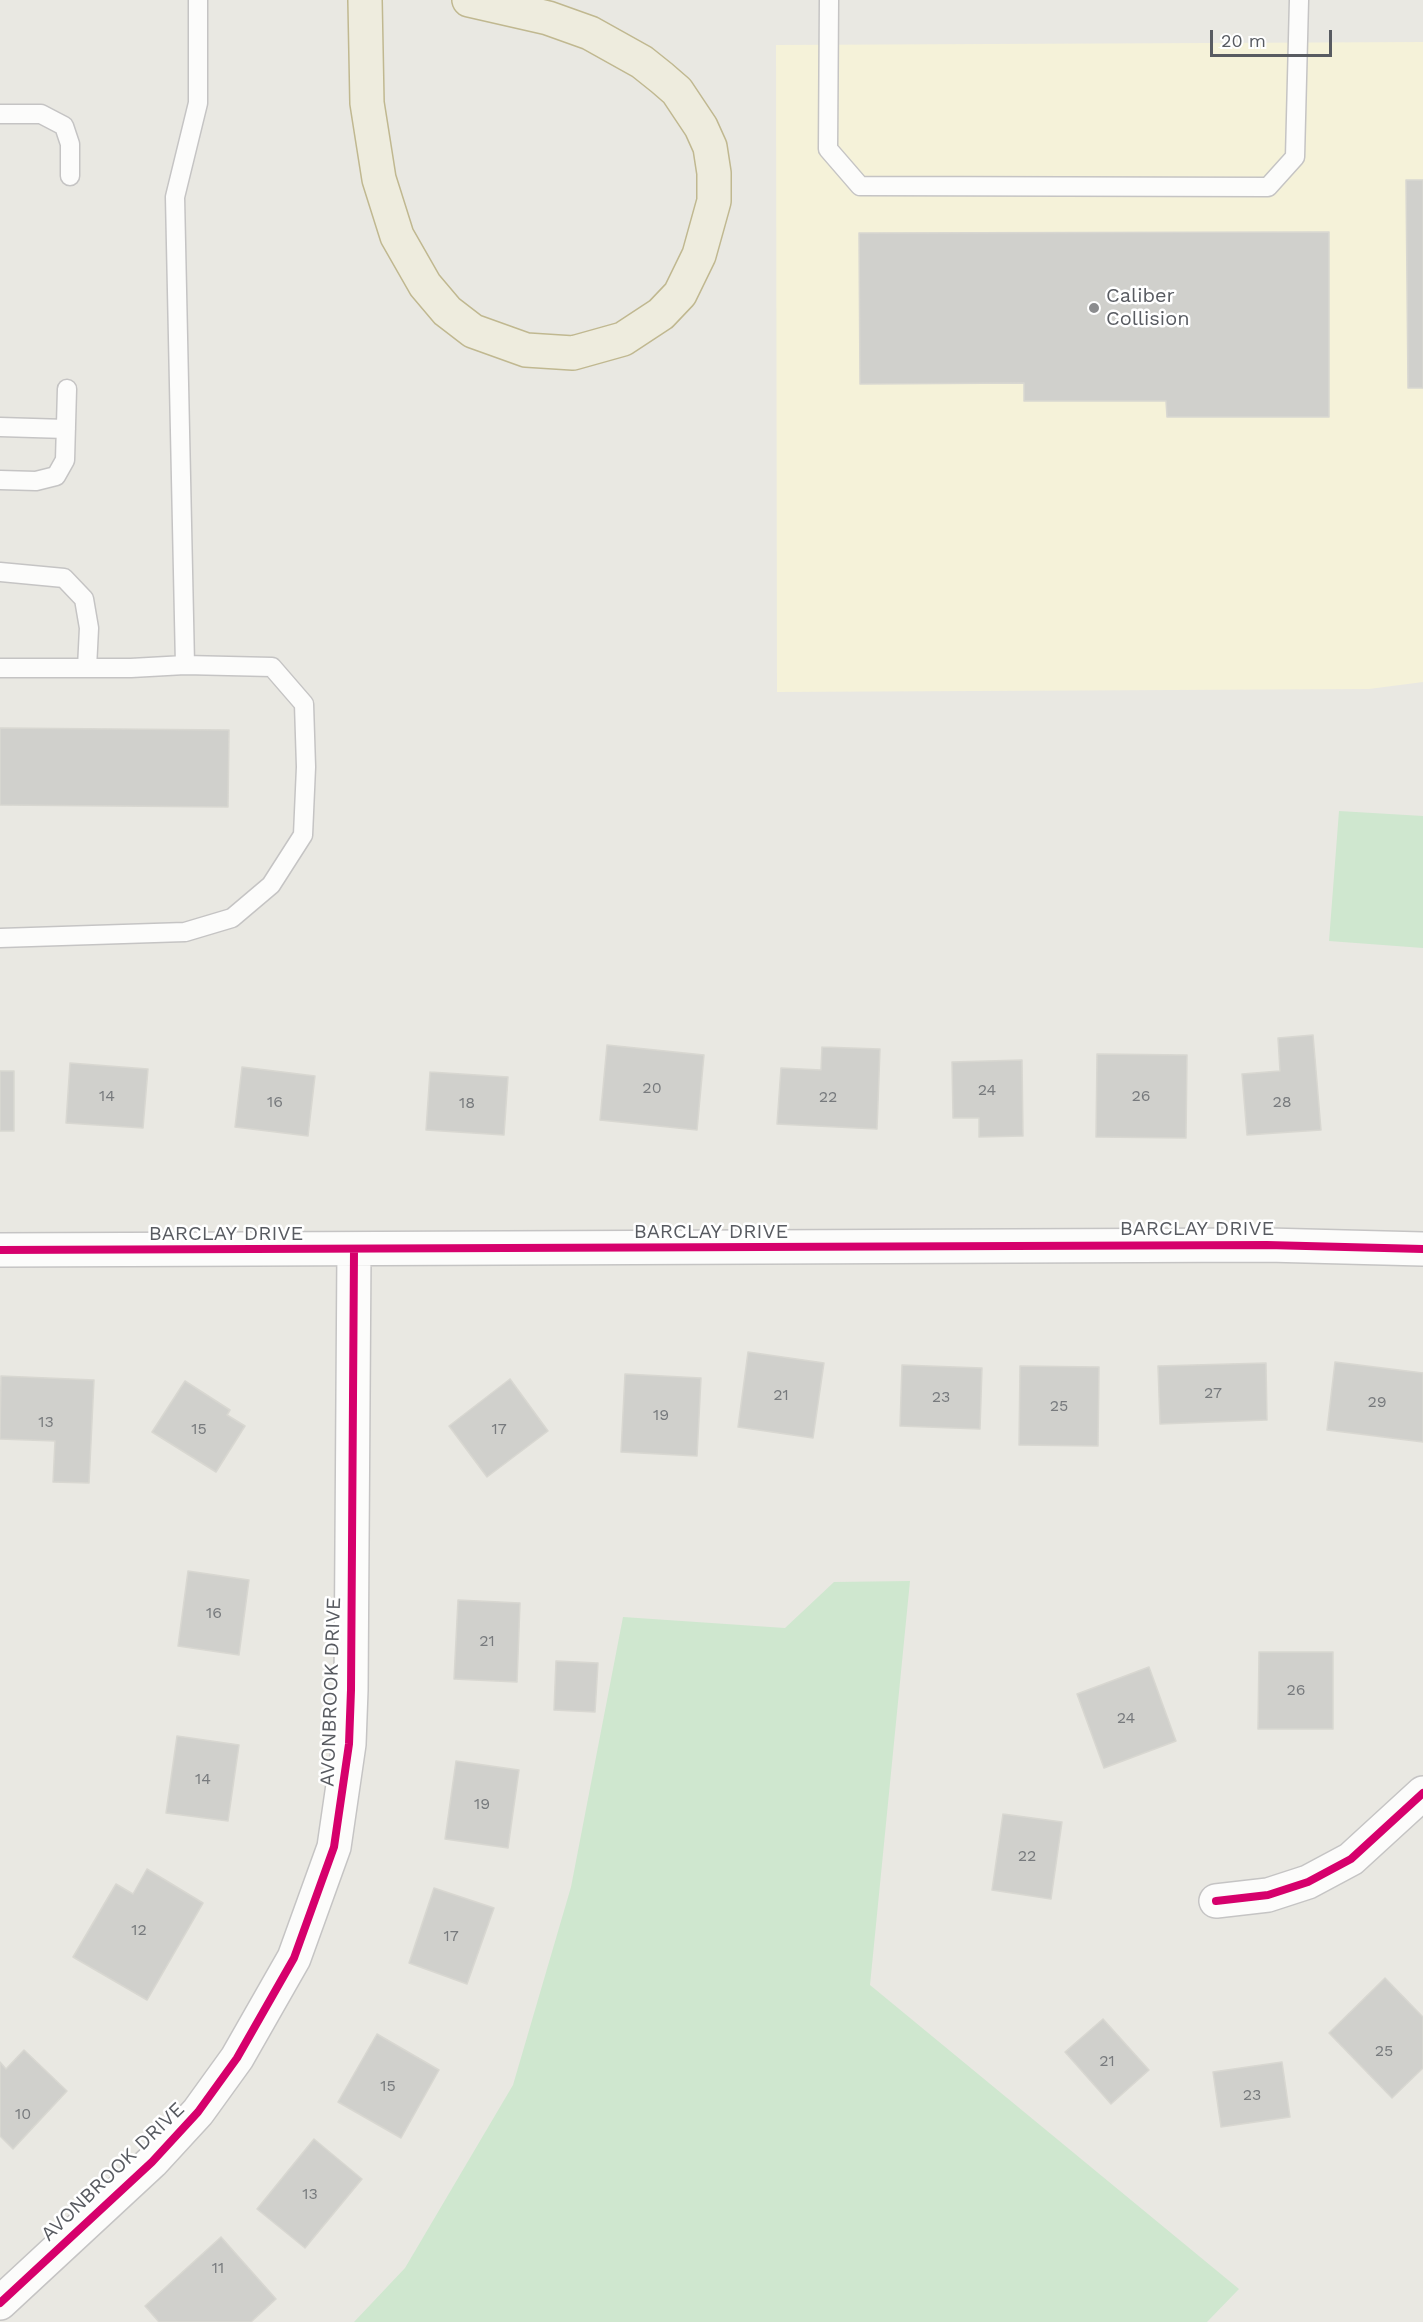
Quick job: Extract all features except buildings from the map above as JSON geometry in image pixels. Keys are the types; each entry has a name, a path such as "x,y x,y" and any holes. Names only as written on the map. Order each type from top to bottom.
{"highway":[{"path":"365,0 367,103 379,179 397,236 425,285 447,311 473,331 526,350 573,353 623,339 661,314 680,294 699,255 708,229 714,192 710,147 701,127 677,90 642,63 590,33 548,18 469,0"}],"street":[{"name":"BARCLAY DRIVE","path":"0,1251 1267,1245 1423,1249"},
{"name":"AVONBROOK DRIVE","path":"0,2303 152,2162 198,2112 243,2049 294,1958 334,1847 349,1744 351,1690 354,1250"},
{"path":"1216,1900 1268,1895 1308,1882 1351,1859 1423,1793"}],"lane":[{"path":"185,665 175,197 198,103 198,0"},
{"path":"830,0 828,149 860,186 1136,187 1268,187 1295,157 1299,0"},
{"path":"0,114 41,114 64,126 70,144 70,176"},
{"path":"0,480 36,481 56,476 65,460 67,389"},
{"path":"0,427 66,429"},
{"path":"0,572 64,578 84,599 89,628 87,668"},
{"path":"0,668 185,665 272,667 303,704 306,767 303,835 271,885 232,918 185,932 0,938"}],"shaded area":[{"path":"1423,42 1423,682 1369,689 777,692 776,45"}],"green space":[{"path":"1339,811 1423,816 1423,948 1329,941"},
{"path":"910,1581 870,1985 1239,2289 1207,2322 354,2322 405,2268 513,2085 571,1887 623,1617 785,1628 834,1582"}],"cycle path":[{"path":"0,1250 1267,1245 1423,1249"},
{"path":"0,2303 152,2162 198,2112 237,2058 294,1958 334,1847 349,1744 351,1690 354,1250"},
{"path":"1216,1901 1268,1895 1308,1882 1351,1859 1423,1793"}],"place":[{"name":"Caliber Collision","path":"1094,308"}]}
